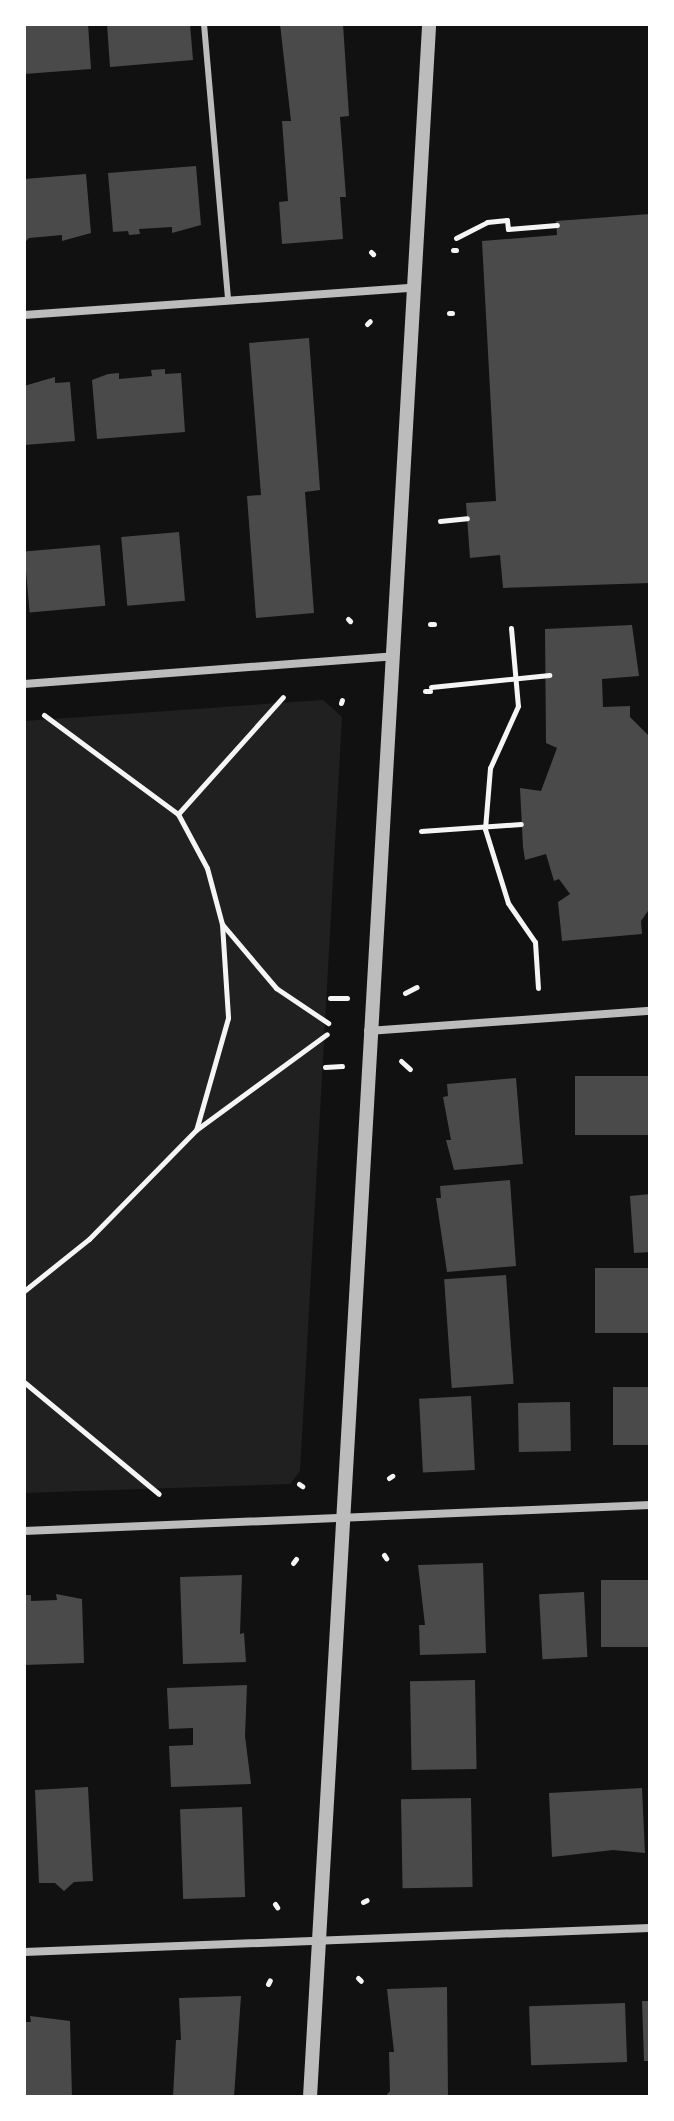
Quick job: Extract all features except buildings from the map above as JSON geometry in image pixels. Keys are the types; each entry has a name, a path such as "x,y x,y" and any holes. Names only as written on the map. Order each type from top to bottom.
{"street":[{"path":"310,2097 316,1939 368,1031 394,656 429,24"},
{"path":"24,315 412,288"},
{"path":"24,684 394,656"},
{"path":"368,1031 650,1011"},
{"path":"24,1531 650,1505"},
{"path":"24,1952 650,1928"}],"lane":[{"path":"204,24 228,300"}],"path":[{"path":"456,238 487,222 507,220 508,229 557,225"},
{"path":"440,521 467,518"},
{"path":"511,628 518,706 490,768 485,829 498,881 535,942 538,988"},
{"path":"429,690 549,675"},
{"path":"178,814 283,697"},
{"path":"44,715 178,814 207,868 222,924 228,1018 196,1130"},
{"path":"421,831 485,829 521,824"},
{"path":"222,924 276,988 328,1023"},
{"path":"405,993 417,987"},
{"path":"330,998 347,998"},
{"path":"24,1298 196,1130 327,1034"},
{"path":"401,1061 410,1069"},
{"path":"325,1067 342,1066"},
{"path":"24,1291 35,1287"},
{"path":"24,1382 159,1494"}],"shaded area":[{"path":"323,700 342,717 300,1471 290,1484 24,1493 24,721"}]}
